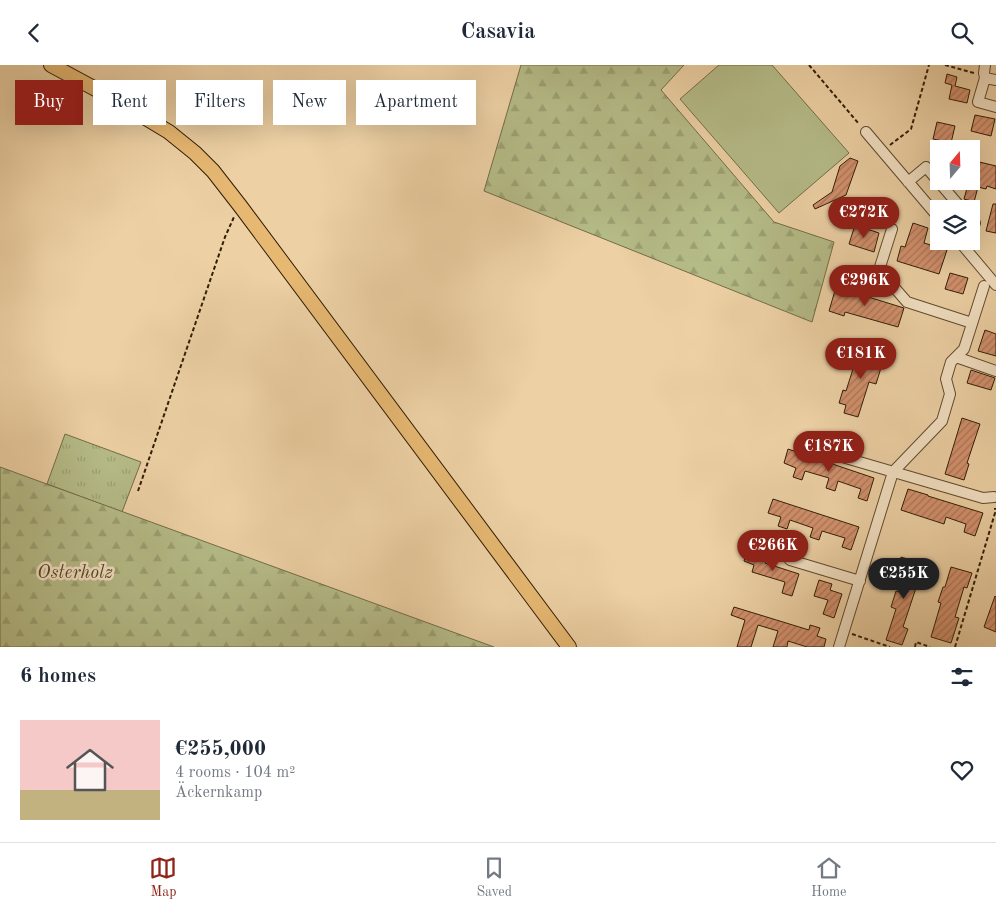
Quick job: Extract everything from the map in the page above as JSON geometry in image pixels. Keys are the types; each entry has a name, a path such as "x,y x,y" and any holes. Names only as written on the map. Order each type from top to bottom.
{"main road":[{"path":"51,65 116,100 169,132 195,153 213,171 569,647"}],"street":[{"path":"986,65 985,77 978,102 996,107"},
{"path":"985,77 996,80"},
{"path":"866,132 930,208"},
{"path":"908,182 926,167 954,200"},
{"path":"892,229 879,270 907,302 972,323"},
{"path":"968,250 996,285"},
{"path":"839,647 892,472 942,421 950,394 946,379 951,361 964,349 984,286"},
{"path":"956,357 996,371"},
{"path":"827,444 832,453 982,498 994,497"},
{"path":"784,553 790,559 860,581"}],"path":[{"path":"809,65 866,132"},
{"path":"883,152 911,129 929,65"},
{"path":"945,65 985,77"},
{"path":"138,491 225,237 233,218 241,207"},
{"path":"954,647 996,513 994,497"},
{"path":"843,631 890,647"},
{"path":"915,647 916,642 930,647"}],"green space":[{"path":"521,65 684,65 661,90 774,222 834,242 812,322 484,191"},
{"path":"719,65 772,65 849,153 779,213 680,99"},
{"path":"65,434 141,462 122,512 47,484"},
{"name":"Osterholz","path":"0,467 494,647 0,647"}],"building":[{"path":"947,74 957,77 955,86 970,90 967,103 949,99 952,85 945,83"},
{"path":"975,115 995,119 991,136 971,131"},
{"path":"937,122 955,126 952,140 933,139"},
{"path":"850,158 858,161 846,195 815,209 813,205 832,192 840,166"},
{"path":"980,162 996,166 996,189 987,186 986,189 980,188"},
{"path":"966,190 977,190 975,200 964,199"},
{"path":"993,204 996,204 996,233 986,231"},
{"path":"913,223 928,228 924,243 930,245 930,250 947,250 939,274 897,261 901,246 905,247"},
{"path":"855,225 879,233 874,252 849,244"},
{"path":"950,273 968,278 963,294 945,289"},
{"path":"836,287 904,308 898,327 845,312 844,316 829,311"},
{"path":"985,330 996,334 996,356 978,351"},
{"path":"860,347 885,355 876,384 869,382 858,417 844,413 846,405 839,403 843,390 846,391"},
{"path":"971,370 995,378 991,390 967,383"},
{"path":"962,418 980,424 967,463 969,464 964,480 945,474"},
{"path":"788,449 874,478 867,501 858,498 861,489 838,481 835,491 826,488 829,478 805,471 802,480 793,477 796,468 784,463"},
{"path":"908,489 983,513 975,536 964,532 966,524 946,517 944,524 901,510"},
{"path":"773,499 859,527 851,550 842,547 845,538 822,531 819,540 810,537 813,528 790,520 787,529 778,526 781,517 768,513"},
{"path":"747,551 767,558 765,563 799,574 792,596 782,593 785,582 752,572 754,565 744,561"},
{"path":"901,557 924,564 903,627 908,629 902,645 886,640 896,609 891,607 896,591 904,593 910,575 897,571"},
{"path":"951,567 972,573 967,588 964,587 955,617 959,618 951,643 931,637 941,603 938,602"},
{"path":"819,580 832,584 830,590 842,594 834,618 823,614 828,600 814,596"},
{"path":"996,597 996,632 984,627"},
{"path":"734,607 809,630 810,625 820,628 817,636 826,639 824,647 807,647 788,641 787,647 773,647 778,631 758,625 751,647 737,647 745,620 731,615"}]}
